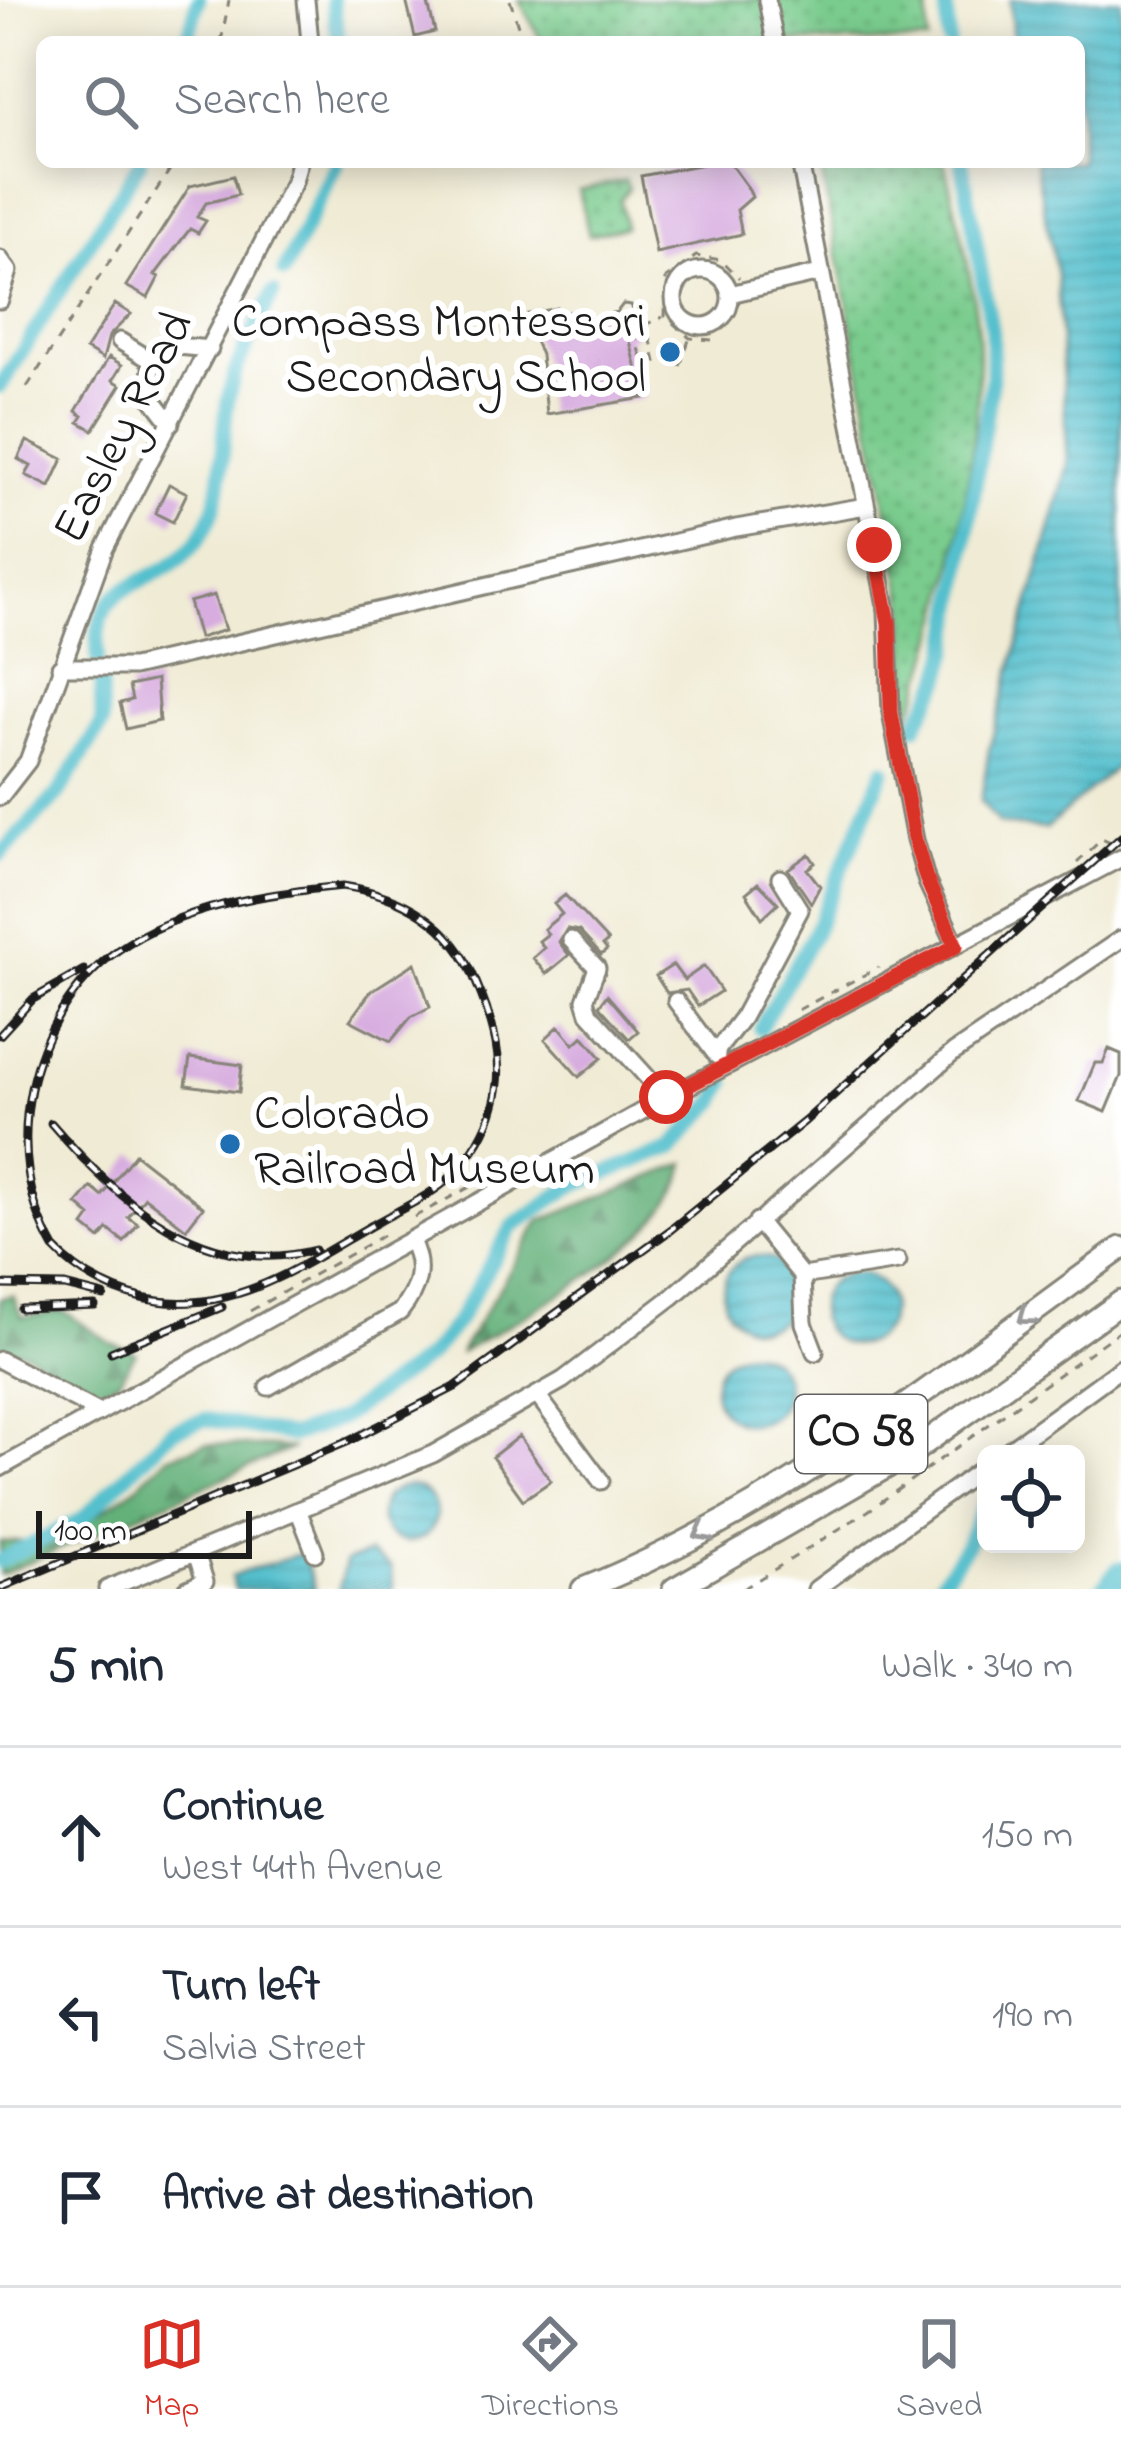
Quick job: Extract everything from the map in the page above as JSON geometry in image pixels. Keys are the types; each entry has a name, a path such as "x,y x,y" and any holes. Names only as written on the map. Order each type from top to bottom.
{"highway":[{"name":"CO 58","path":"583,1589 644,1565 782,1490 1121,1248"},
{"name":"CO 58","path":"674,1589 914,1451 1121,1302"}],"street":[{"path":"306,0 309,36"},
{"path":"767,0 775,36"},
{"name":"Easley Road","path":"0,797 28,760 105,548 294,182 297,168"},
{"path":"801,168 889,623 891,713 915,840 956,946"},
{"path":"0,260 9,271 0,300"},
{"path":"730,294 820,274"},
{"path":"120,341 152,362"},
{"path":"152,362 177,346 209,349"},
{"path":"152,362 148,393 171,423"},
{"path":"60,668 93,671 161,662 736,528 866,506"},
{"path":"0,1468 723,1062 772,1044 1121,858"},
{"path":"723,1062 800,910 780,878"},
{"path":"107,1589 130,1585 434,1454 538,1396 639,1323 953,1053 1121,939"},
{"path":"571,940 597,968 597,980 585,1000 589,1012 666,1097"},
{"path":"676,1001 723,1062"},
{"path":"757,1221 802,1276 804,1323 815,1352"},
{"path":"268,1387 400,1312 415,1293 418,1278 420,1257 411,1241"},
{"path":"802,1276 898,1262"},
{"path":"0,1360 100,1414"},
{"path":"1015,1445 1121,1368"},
{"path":"538,1396 602,1481"},
{"path":"816,1589 977,1473"},
{"path":"299,1512 315,1553"},
{"path":"187,1589 206,1581 196,1553"}],"path":[{"path":"222,36 229,0"},
{"path":"510,0 521,36"},
{"path":"27,387 171,168"},
{"path":"649,329 636,331 644,368 656,366 649,329 647,324 665,316"},
{"path":"680,366 690,338"},
{"path":"869,971 881,966"},
{"path":"742,1589 838,1532 1121,1330"}],"green space":[{"path":"519,0 927,0 928,36 539,36"},
{"path":"821,168 945,168 963,243 979,364 970,467 936,635 908,719 906,609"},
{"path":"625,180 629,188 620,200 625,227 589,235 579,190"},
{"path":"686,1163 675,1193 626,1248 459,1354 540,1221"},
{"path":"13,1296 22,1317 64,1311 109,1342 136,1353 119,1380 98,1393 25,1352 0,1348 0,1298"},
{"path":"205,1444 293,1448 0,1575 0,1542 58,1541 131,1491 167,1457"}],"water":[{"path":"1010,0 1121,0 1121,762 1046,829 999,824 981,801 989,749 1068,465 1057,275 1036,168 1085,168 1085,36 1013,36"},
{"path":"759,1256 784,1267 795,1292 784,1317 759,1328 734,1317 723,1292 734,1267"},
{"path":"855,1273 881,1283 891,1309 881,1335 855,1345 829,1335 819,1309 829,1283"},
{"path":"750,1352 775,1363 786,1388 775,1413 750,1424 725,1413 714,1388 725,1363"},
{"path":"408,1486 428,1494 436,1514 428,1534 408,1542 388,1534 380,1514 388,1494"},
{"path":"303,1553 315,1589 235,1589 231,1576"},
{"path":"369,1553 391,1567 393,1589 339,1589 345,1562"}],"building":[{"path":"406,0 427,0 435,32 415,36"},
{"path":"683,168 733,168 752,197 737,210 742,234 656,253 641,176"},
{"path":"233,176 238,195 206,203 197,217 206,221 198,233 190,229 155,275 159,277 148,298 126,286 190,186"},
{"path":"115,304 131,314 109,336 103,359 86,349"},
{"path":"623,304 631,305 635,314 635,336 629,337 644,398 547,414 541,355 524,315 556,308 557,315 572,311 575,321 617,312"},
{"path":"109,357 122,365 113,380 121,385 93,430 79,422 83,416 76,411"},
{"path":"27,441 63,459 50,487 26,475 31,466 18,459"},
{"path":"169,484 187,493 173,522 155,513"},
{"path":"214,595 225,630 199,638 189,602"},
{"path":"156,680 159,721 126,729 120,703 132,700 129,686"},
{"path":"809,854 815,863 807,869 820,886 811,903 788,869"},
{"path":"758,883 778,903 762,918 746,893"},
{"path":"565,895 608,941 603,945 607,950 601,955 579,931 567,929 559,942 569,955 546,974 533,958 544,948 539,941 548,934 544,929 562,914 554,904"},
{"path":"415,963 430,1007 411,1017 391,1041 350,1020 371,991"},
{"path":"673,965 684,980 704,966 721,991 698,1006 687,990 667,993 656,976"},
{"path":"607,995 638,1031 629,1039 599,1006"},
{"path":"559,1026 574,1044 583,1036 602,1058 579,1077 545,1039"},
{"path":"1109,1049 1121,1054 1121,1076 1106,1112 1079,1101 1095,1063 1103,1063"},
{"path":"190,1058 242,1065 239,1092 186,1085"},
{"path":"135,1154 203,1207 186,1229 145,1197 128,1217 138,1224 124,1242 108,1229 100,1239 84,1226 91,1216 77,1204 91,1187 102,1196"},
{"path":"519,1436 551,1481 523,1500 492,1457"}],"waterway":[{"path":"189,36 198,0"},
{"path":"332,0 338,36"},
{"path":"946,0 949,36"},
{"path":"0,387 136,168"},
{"path":"284,272 334,168"},
{"path":"915,727 940,682 949,651 992,378 992,333 963,168"},
{"path":"98,659 98,630 116,596 183,556 209,521 219,486 232,381 273,293"},
{"path":"0,855 59,793 102,724 101,682"},
{"path":"760,1028 814,933 884,770"},
{"path":"0,1561 82,1519 173,1430 206,1419 292,1436 342,1418 429,1356 456,1323 512,1227 569,1188 672,1147 717,1100 725,1082"},
{"path":"936,1589 977,1521"},
{"path":"1109,1589 1121,1574"}],"railway":[{"path":"0,1588 349,1441 455,1387 669,1231 805,1121 1121,837"},
{"path":"343,886 386,897 423,916 466,962 492,1027 499,1073 491,1115 472,1151 453,1175 426,1195 299,1267 245,1291 217,1299 158,1301 88,1276 54,1248 37,1211 28,1172 31,1089 61,1012 86,978 118,950 169,922 226,904 343,886"},
{"path":"0,1035 33,999 84,970"},
{"path":"51,1123 105,1180 166,1227 236,1254 274,1256 315,1250"},
{"path":"0,1285 65,1286 104,1296"},
{"path":"21,1309 95,1306"},
{"path":"111,1352 222,1307"}],"place":[{"name":"Compass Montessori Secondary School","path":"670,352"},
{"name":"Colorado Railroad Museum","path":"230,1144"}],"route":[{"path":"666,1097 956,946 915,840 891,713 889,623 874,545"}]}
